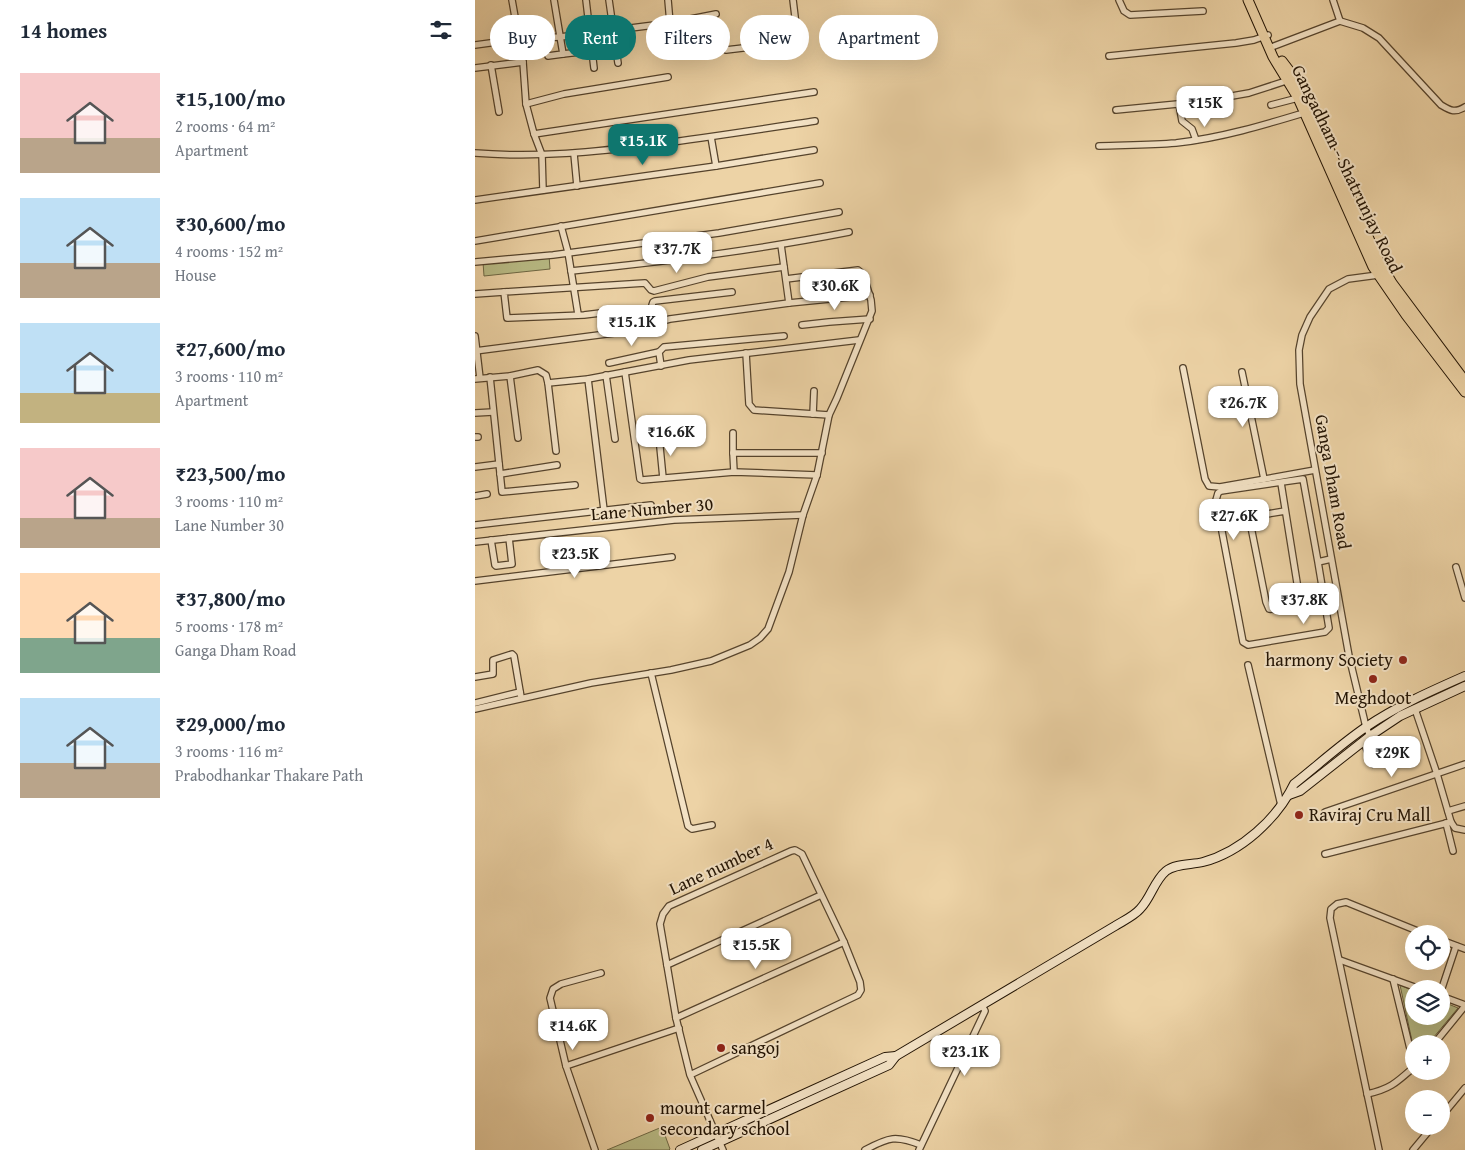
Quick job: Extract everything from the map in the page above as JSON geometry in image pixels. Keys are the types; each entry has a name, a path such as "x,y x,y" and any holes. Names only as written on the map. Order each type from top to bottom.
{"main road":[{"name":"Gangadham - Shatrunjay Road","path":"1248,0 1271,47 1292,79 1308,111 1382,274 1465,392"},
{"name":"Gangadham - Shatrunjay Road","path":"1253,0 1266,36"},
{"name":"Gangadham - Shatrunjay Road","path":"1292,79 1298,98 1308,111"},
{"name":"Gangadham - Shatrunjay Road","path":"1382,274 1392,284 1465,381"},
{"path":"702,1150 889,1065 896,1056 1139,910 1159,879 1168,870 1212,859 1231,850 1247,839 1266,823 1289,795 1294,784 1366,727 1424,694 1465,676"},
{"path":"1289,795 1300,791 1367,738 1415,709 1465,686"},
{"path":"680,1150 885,1057 896,1056"}],"street":[{"path":"512,0 515,15"},
{"path":"554,0 563,54 555,55"},
{"path":"587,0 588,15"},
{"path":"609,0 612,15"},
{"path":"668,0 669,15"},
{"path":"730,50 777,44 795,39 797,33 793,0"},
{"path":"1119,0 1124,11 1130,15 1203,11"},
{"path":"1333,0 1341,21"},
{"path":"711,15 716,14"},
{"path":"1271,47 1341,21 1363,28 1379,38 1441,105 1457,112 1465,107"},
{"path":"555,37 565,36"},
{"path":"1109,56 1236,43 1266,36"},
{"path":"475,45 490,43"},
{"path":"593,60 594,68"},
{"path":"475,68 523,62 526,104 542,155 543,190"},
{"path":"491,65 499,112"},
{"path":"526,104 564,94 668,77"},
{"path":"1116,110 1179,104 1249,93 1292,79"},
{"path":"534,134 814,92"},
{"path":"1271,105 1298,98"},
{"path":"1179,104 1182,121 1192,129 1196,140"},
{"path":"1099,146 1175,143 1196,140 1240,132 1308,111"},
{"path":"475,153 517,156 574,154 711,137 815,120"},
{"path":"711,137 716,166"},
{"path":"475,200 716,166 814,150"},
{"path":"574,154 577,186"},
{"path":"475,241 820,183"},
{"path":"475,262 719,233 839,212"},
{"path":"561,226 575,288 578,314"},
{"path":"571,271 658,263 781,245 849,232"},
{"path":"781,245 789,303"},
{"path":"651,290 708,278 784,267"},
{"path":"475,703 711,661 749,645 760,638 767,629 789,572 803,515 817,475 829,415 873,308 863,274 858,270 785,279"},
{"name":"Ganga Dham Road","path":"1373,764 1349,656 1315,470 1299,376 1299,350 1302,336 1310,317 1329,289 1348,279 1382,274"},
{"path":"475,294 645,283 657,295"},
{"path":"504,292 507,318 625,310"},
{"path":"654,324 652,305 655,301 733,292"},
{"path":"476,351 645,330 654,324 670,319 789,303 869,295"},
{"path":"802,325 870,319"},
{"path":"475,336 477,378 510,376 538,370 546,375 556,451"},
{"path":"609,363 659,352 661,349 669,346 784,336"},
{"path":"548,384 746,353 859,340"},
{"path":"659,352 661,366"},
{"path":"746,353 749,404 754,410 829,415"},
{"path":"1183,368 1205,479 1209,486 1221,487 1315,470"},
{"path":"625,372 640,479 735,472 817,475"},
{"path":"1242,372 1264,479"},
{"path":"510,376 518,438"},
{"path":"606,376 615,439"},
{"path":"490,377 502,492 575,484"},
{"path":"588,379 604,510"},
{"path":"813,414 814,391"},
{"path":"475,413 493,412"},
{"path":"733,433 735,472"},
{"path":"659,437 663,478"},
{"path":"733,453 822,453"},
{"path":"475,466 499,464"},
{"path":"500,474 557,465"},
{"path":"1303,479 1318,562 1329,628 1325,632 1248,646 1243,642 1216,500 1218,493 1303,479"},
{"path":"1281,483 1299,595 1298,602 1290,607 1277,610 1269,608 1266,602 1250,522 1251,518 1255,516 1285,511"},
{"path":"475,496 487,494"},
{"path":"475,525 651,505"},
{"name":"Lane Number 30","path":"475,542 674,520 803,515"},
{"path":"491,540 496,566 512,564 509,538"},
{"path":"475,582 672,557"},
{"path":"1318,562 1331,559"},
{"path":"512,566 513,576"},
{"path":"1456,567 1465,598"},
{"path":"475,677 494,673 493,660 512,654 514,656 521,695"},
{"path":"1248,665 1281,805"},
{"path":"651,673 687,826 692,829 712,825"},
{"path":"475,709 521,695"},
{"path":"1415,709 1448,811 1453,851"},
{"path":"1325,812 1465,764"},
{"path":"1448,811 1465,806"},
{"path":"1449,823 1455,828 1465,830"},
{"path":"1325,854 1449,823"},
{"name":"Lane number 4","path":"667,965 660,924 663,914 669,906 795,850 802,854 821,894"},
{"path":"690,1075 858,995 861,990 860,982 821,894 667,965 676,1018 690,1075 723,1150"},
{"path":"1379,1150 1330,918 1331,909 1337,904 1346,902 1405,926"},
{"path":"676,1018 843,942"},
{"path":"1450,944 1465,949"},
{"path":"1445,980 1456,946"},
{"path":"1340,960 1405,983"},
{"path":"595,1150 566,1066 550,998 553,989 561,984 601,973"},
{"path":"1393,979 1407,1035"},
{"path":"1441,1035 1465,1006 1450,1000"},
{"path":"865,1150 883,1140 895,1137 908,1140 920,1147 985,1011 982,1005"},
{"path":"566,1066 679,1028"},
{"path":"1367,1094 1382,1091 1395,1084 1405,1075"},
{"path":"1450,1106 1465,1088"},
{"path":"1413,1150 1426,1135"}],"green space":[{"path":"549,255 550,269 484,276 483,262"},
{"path":"1400,985 1405,987 1405,1008"},
{"path":"1450,1005 1458,1008 1450,1018"},
{"path":"1409,1025 1444,1025 1436,1035 1411,1035"},
{"path":"662,1127 669,1150 607,1150"}],"place":[{"name":"harmony Society","path":"1403,660"},
{"name":"Meghdoot","path":"1373,679"},
{"name":"Raviraj Cru Mall","path":"1299,815"},
{"name":"sangoj","path":"721,1048"},
{"name":"mount carmel secondary school","path":"650,1118"}]}
